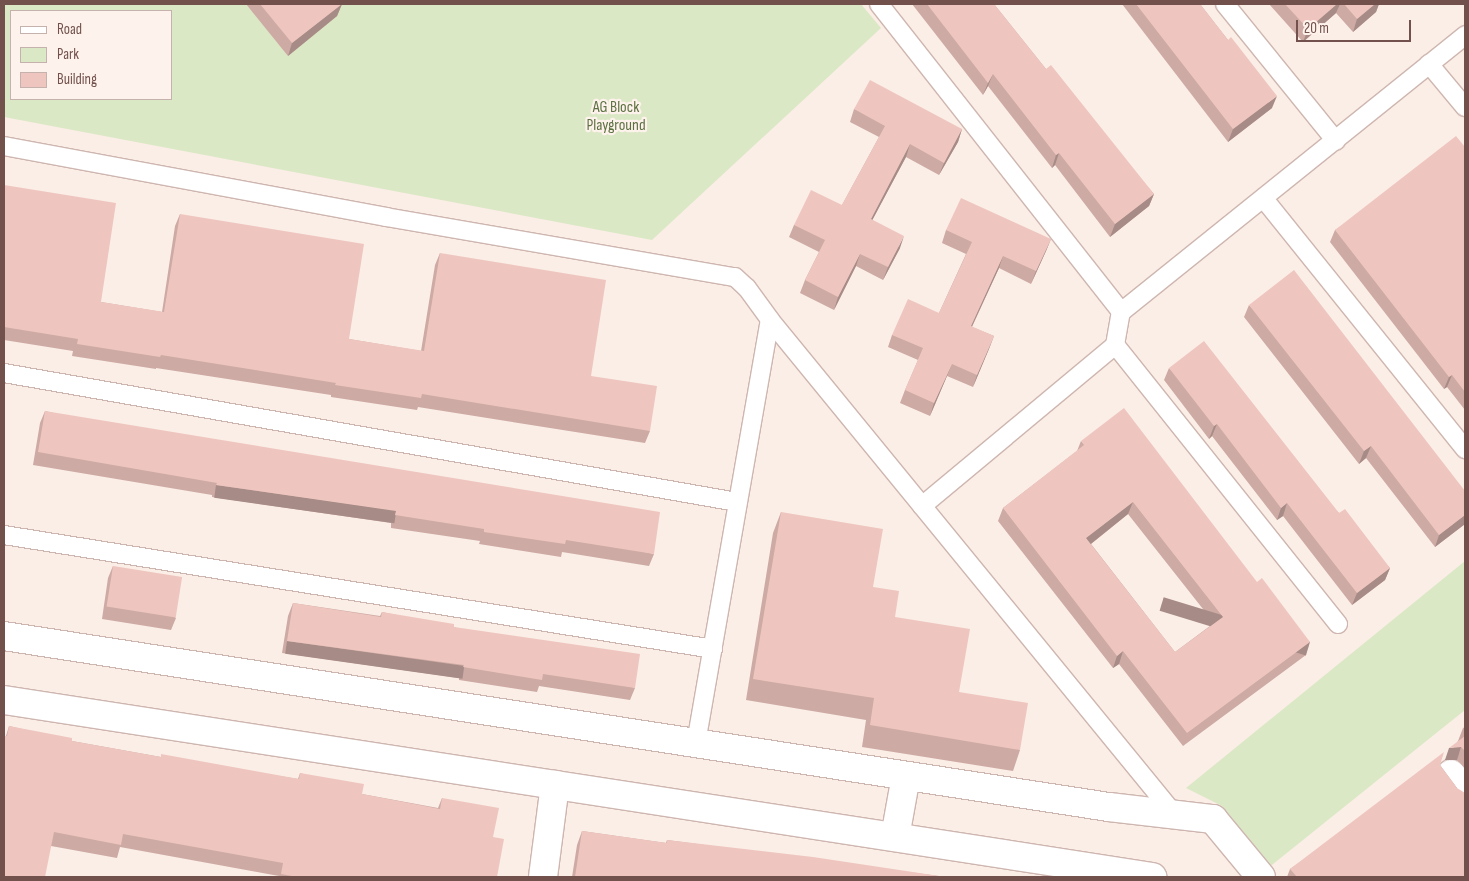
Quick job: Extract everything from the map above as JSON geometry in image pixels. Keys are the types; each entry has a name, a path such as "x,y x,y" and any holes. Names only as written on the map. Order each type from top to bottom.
{"main road":[{"path":"4,636 906,776 1213,819 1261,877"},
{"path":"4,700 1152,877"},
{"path":"895,837 906,776"},
{"path":"543,877 555,785"}],"lane":[{"path":"879,4 1121,312"},
{"path":"1225,4 1336,141"},
{"path":"922,506 1115,345 1121,312 1264,199 1465,35"},
{"path":"1429,64 1465,107"},
{"path":"4,146 386,217 735,277 747,288 770,320 1175,814"},
{"path":"1264,199 1465,449"},
{"path":"696,744 770,320"},
{"path":"1115,345 1338,624"},
{"path":"4,373 737,502"},
{"path":"4,535 712,649"}],"green space":[{"name":"AG Block Playground","path":"4,4 861,4 881,28 652,240 4,117"},
{"path":"1465,561 1465,710 1268,868 1222,806 1186,788"}],"building":[{"path":"260,4 342,4 292,43"},
{"path":"927,4 994,4 1046,69 1051,65 1154,194 1115,224 1059,153 1056,155 993,74 988,83"},
{"path":"1136,4 1200,4 1228,40 1231,37 1277,96 1233,129"},
{"path":"1285,4 1337,4 1308,29"},
{"path":"1344,4 1375,4 1357,19"},
{"path":"870,80 962,129 944,163 910,144 871,219 904,236 888,267 860,254 838,297 805,280 825,240 794,225 811,190 842,205 885,126 854,109"},
{"path":"1456,136 1465,147 1465,392 1452,375 1449,377 1335,230"},
{"path":"4,185 116,203 101,302 164,312 180,214 364,244 349,339 424,351 440,253 606,280 591,376 657,386 650,431 422,394 421,398 161,355 160,357 77,344 78,339 4,327"},
{"path":"961,198 1051,239 1036,271 1003,256 971,326 994,336 977,375 952,364 934,403 905,390 923,348 892,335 908,299 939,313 972,242 946,230"},
{"path":"1294,270 1465,491 1465,515 1439,535 1371,446 1364,451 1249,305"},
{"path":"1204,341 1339,513 1345,509 1390,568 1357,593 1287,503 1281,508 1217,424 1214,426 1169,368"},
{"path":"1124,408 1257,582 1262,578 1310,642 1187,733 1123,651 1117,656 1003,508 1084,445 1081,441","holes":["1133,502 1223,617 1175,652 1086,538"]},
{"path":"45,411 660,512 654,554 566,540 565,544 484,532 484,529 395,515 396,511 216,485 217,483 38,452"},
{"path":"781,512 883,529 873,587 899,591 895,617 970,629 959,692 1028,703 1020,750 870,725 874,698 753,679"},
{"path":"113,566 182,577 176,617 107,606"},
{"path":"293,603 381,617 382,612 454,624 454,627 640,654 635,688 543,674 542,680 463,667 464,665 287,641"},
{"path":"9,726 72,738 72,741 161,757 161,754 299,779 300,773 364,784 362,794 440,809 442,798 499,808 493,837 504,839 497,877 297,877 281,874 283,863 123,834 121,845 54,832 45,877 4,877 4,736 7,736"},
{"path":"1465,736 1465,751 1461,747 1449,748"},
{"path":"1444,752 1440,765 1457,788 1465,793 1465,877 1297,877 1290,869"},
{"path":"582,831 667,843 667,840 813,857 946,877 575,877"}]}
